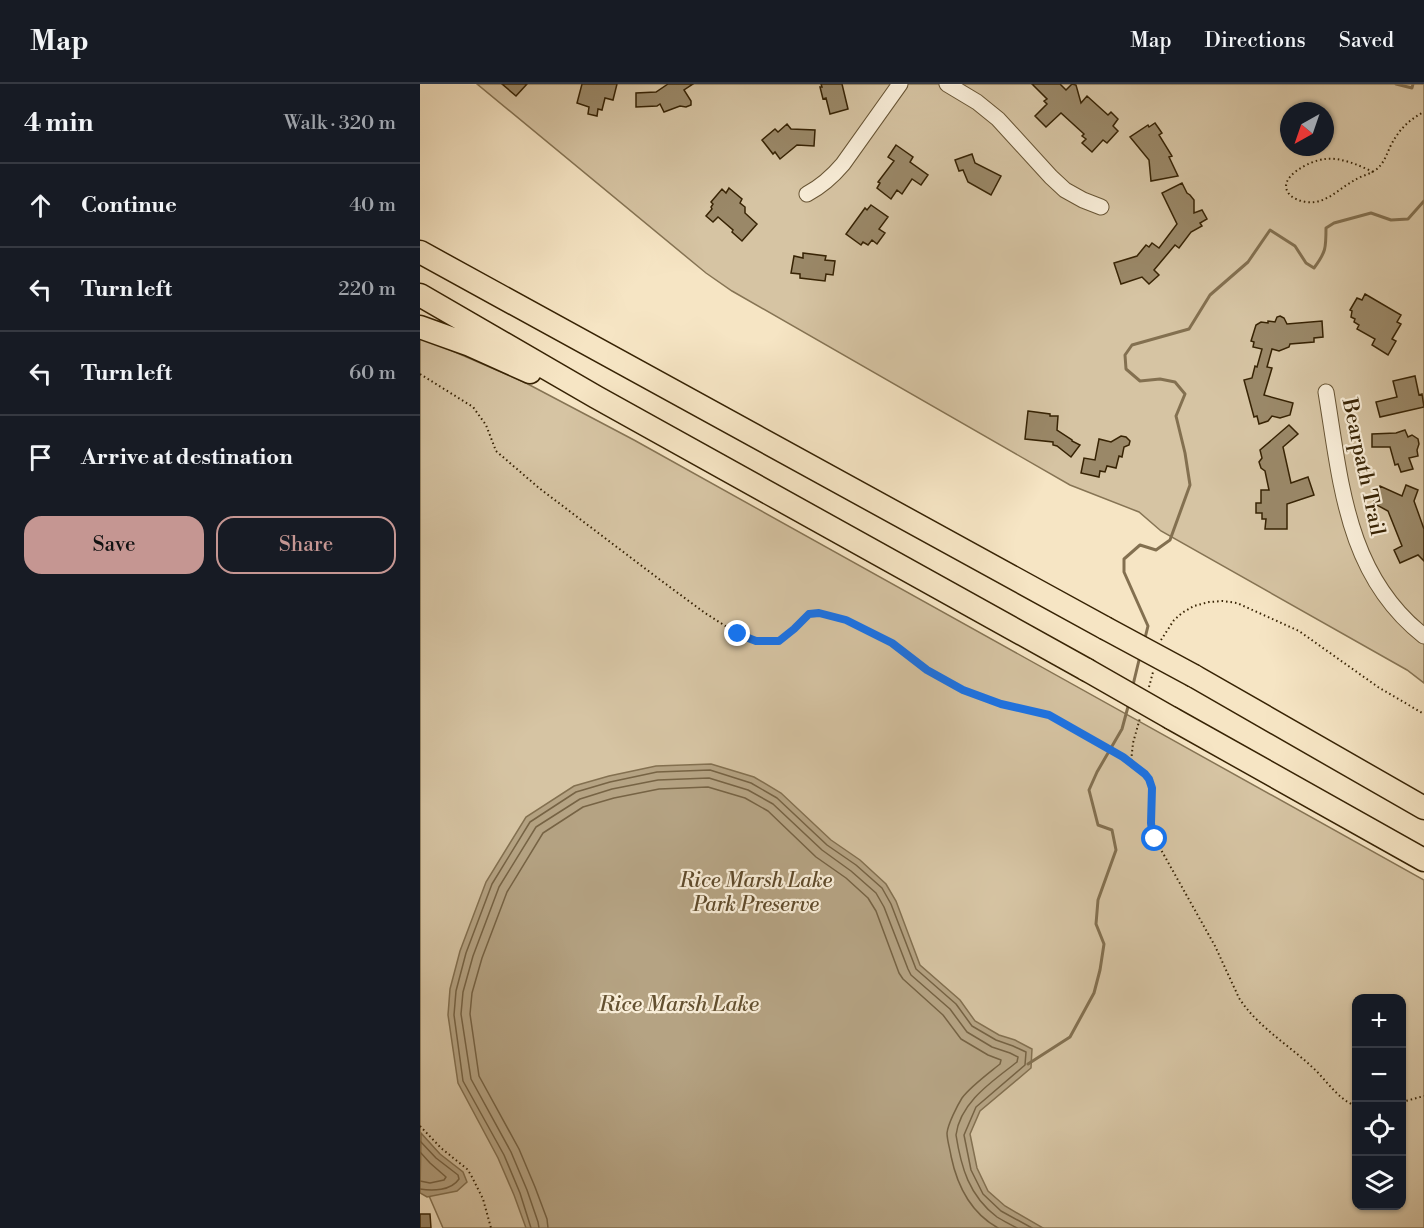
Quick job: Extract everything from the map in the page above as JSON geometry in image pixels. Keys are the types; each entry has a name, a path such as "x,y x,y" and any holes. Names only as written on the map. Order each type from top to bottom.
{"highway":[{"path":"420,235 479,275 509,302"},
{"path":"420,252 1194,676 1424,808"},
{"path":"420,295 596,397 1424,860"},
{"path":"420,327 596,397"}],"street":[{"path":"807,194 833,176 900,84"},
{"path":"947,84 998,118 1065,190 1101,207"},
{"name":"Bearpath Trail","path":"1326,392 1352,530 1379,586 1395,609 1424,636"}],"path":[{"path":"1373,172 1343,161 1323,159 1308,163 1299,169 1291,175 1286,186 1293,198 1301,201 1310,203 1329,198 1355,179 1373,172 1380,167 1404,125 1424,112"},
{"path":"420,374 473,407 486,425 496,451 539,488 705,613 738,634 756,641 779,641 809,614 819,613 846,620 892,643 927,670 963,690 1001,704 1049,715 1131,762 1149,779 1153,797 1152,831 1155,839 1215,946 1243,1005 1257,1020 1312,1066 1344,1099 1352,1104"},
{"path":"1159,648 1174,620 1188,609 1209,602 1237,603 1299,631 1378,687 1424,714"},
{"path":"1149,687 1154,666"},
{"path":"1131,762 1133,743 1143,709"},
{"path":"1406,1101 1424,1096"},
{"path":"420,1126 441,1148 467,1169 483,1199 491,1228"}],"green space":[{"path":"477,84 1424,84 1424,683 1407,670 1161,531 1139,512 1070,485 732,291 706,273"},
{"name":"Rice Marsh Lake Park Preserve","path":"420,337 524,382 634,440 1424,880 1424,1228 443,1228 420,1175"}],"water":[{"name":"Rice Marsh Lake","path":"711,764 754,777 781,793 831,840 860,860 886,884 896,901 920,965 960,1000 975,1021 999,1035 1032,1049 1031,1068 980,1111 970,1134 977,1168 988,1191 1005,1206 1043,1228 526,1228 498,1158 458,1083 448,1015 450,989 460,951 486,882 526,817 574,786 656,766"},
{"path":"421,1133 440,1154 463,1172 467,1182 457,1191 427,1197 420,1193"}],"building":[{"path":"502,84 527,84 516,96"},
{"path":"582,84 617,84 613,100 605,98 602,110 598,109 597,116 588,114 589,107 577,103"},
{"path":"668,84 693,84 684,90 691,105 664,112 660,104 636,107 636,93 656,92"},
{"path":"821,84 842,84 848,109 830,114 826,98 823,99"},
{"path":"1032,84 1060,84 1066,90 1072,84 1076,85 1081,103 1087,96 1108,115 1111,112 1118,119 1113,126 1118,131 1107,143 1103,140 1092,152 1082,143 1086,139 1082,136 1084,134 1061,113 1046,127 1035,116 1047,104 1044,101 1047,99"},
{"path":"1155,123 1162,133 1159,135 1172,156 1169,157 1178,176 1151,181 1149,160 1130,137"},
{"path":"787,124 791,129 815,130 814,146 797,145 780,159 762,140 775,129 778,132"},
{"path":"896,145 913,157 910,162 928,175 921,185 912,179 902,194 897,190 891,199 877,188 880,183 878,182 894,161 888,157"},
{"path":"972,154 975,163 1001,176 991,195 968,182 963,170 959,171 955,160"},
{"path":"1182,183 1194,200 1194,213 1202,210 1207,219 1200,223 1202,226 1191,232 1179,248 1175,245 1154,270 1159,275 1149,284 1142,277 1121,284 1114,263 1137,256 1146,245 1149,247 1152,243 1159,248 1177,224 1162,193"},
{"path":"729,188 742,199 740,203 745,207 745,213 757,224 742,241 718,217 713,222 706,216 712,209 711,202 722,189 726,193"},
{"path":"871,205 888,217 879,229 885,233 877,244 872,240 868,245 863,242 861,245 846,234 865,208 867,210"},
{"path":"803,253 826,256 825,260 835,261 833,275 826,274 825,281 800,278 800,274 791,273 794,256 803,258"},
{"path":"1365,294 1401,315 1397,322 1401,324 1392,339 1396,341 1388,355 1372,345 1375,339 1357,329 1359,325 1351,317 1352,311 1350,310 1357,298 1362,300"},
{"path":"1280,316 1287,324 1322,321 1323,337 1314,338 1314,342 1290,344 1289,347 1279,351 1272,349 1267,367 1272,368 1264,395 1293,403 1290,415 1280,418 1272,416 1268,421 1259,424 1257,416 1254,417 1244,380 1252,378 1262,349 1253,347 1254,342 1251,341 1256,325 1261,322 1275,322"},
{"path":"1415,376 1424,407 1380,417 1376,402 1397,397 1393,381"},
{"path":"1028,411 1058,416 1057,430 1080,445 1071,457 1053,445 1053,442 1025,439"},
{"path":"1289,425 1298,434 1283,447 1291,483 1308,477 1314,495 1287,504 1287,529 1265,529 1266,519 1262,519 1262,513 1256,513 1256,503 1261,503 1261,490 1269,490 1265,471 1259,462 1262,458 1260,450"},
{"path":"1405,430 1408,437 1412,435 1418,439 1418,456 1409,458 1413,469 1401,472 1398,464 1395,465 1390,447 1372,447 1372,434 1396,433"},
{"path":"1121,436 1130,441 1129,445 1124,447 1122,457 1119,456 1116,468 1107,466 1105,472 1100,471 1099,477 1081,473 1084,458 1095,460 1099,439 1111,442"},
{"path":"1406,485 1418,490 1414,501 1424,529 1424,561 1418,555 1400,563 1394,550 1402,546 1388,511 1373,503 1380,486 1402,496"},
{"path":"420,1214 430,1214 431,1228 420,1228"}],"waterway":[{"path":"1396,84 1412,88 1413,84"},
{"path":"1145,638 1148,626 1124,572 1124,559 1140,545 1156,550 1170,540 1190,485 1176,416 1185,394 1175,382 1160,379 1140,381 1126,369 1125,355 1132,345 1189,329 1210,295 1248,262 1270,230 1295,246 1306,263 1314,268 1324,250 1326,228 1334,223 1371,213 1391,220 1408,219 1424,201"},
{"path":"1133,685 1140,656"},
{"path":"1028,1064 1070,1037 1094,993 1104,944 1096,924 1098,900 1116,850 1112,830 1098,825 1089,790 1122,729 1129,703"}],"route":[{"path":"738,634 756,641 779,641 809,614 819,613 846,620 892,643 927,670 963,690 1001,704 1049,715 1135,764 1145,774 1152,788 1151,823 1155,839"}]}
